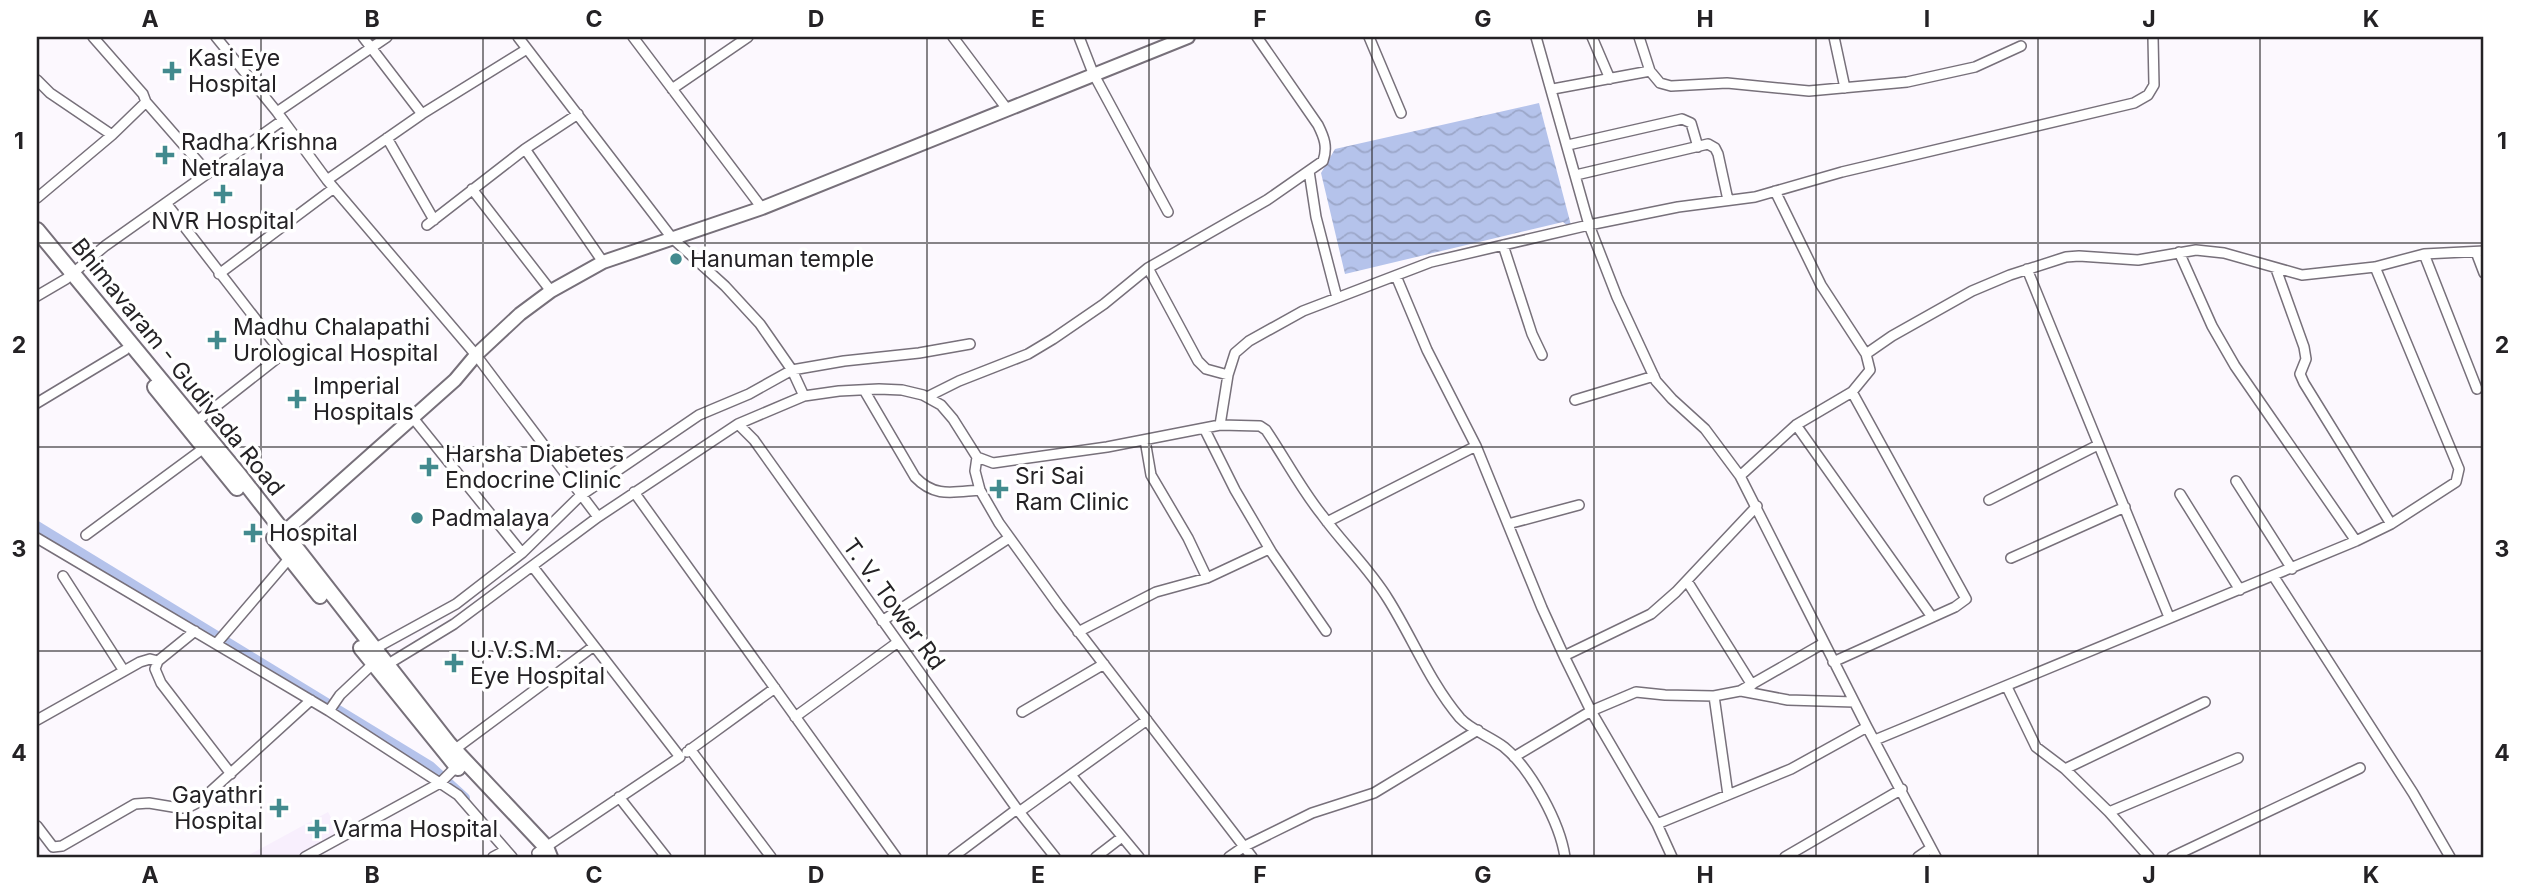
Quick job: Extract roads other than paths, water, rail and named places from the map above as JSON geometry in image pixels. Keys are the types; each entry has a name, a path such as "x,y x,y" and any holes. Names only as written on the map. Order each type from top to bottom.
{"main road":[{"path":"283,533 455,380 520,314 551,291 603,262 762,208 1188,37"},
{"name":"Bhimavaram - Gudivada Road","path":"37,230 125,351 379,661 543,854"},
{"name":"Bhimavaram - Gudivada Road","path":"37,244 70,276 196,422 283,533 294,554"},
{"name":"Bhimavaram - Gudivada Road","path":"379,661 455,768 543,854"}],"street":[{"path":"93,37 208,173"},
{"path":"233,37 220,40 327,180 477,355 597,517"},
{"path":"363,37 422,114"},
{"path":"37,296 70,276 105,246 208,173 387,37"},
{"path":"518,37 672,238 725,286 760,324 792,370 804,396"},
{"path":"633,37 762,208"},
{"path":"672,89 748,37"},
{"path":"953,37 1007,109"},
{"path":"1079,37 1093,73 1168,212"},
{"path":"927,397 959,381 1028,354 1053,340 1104,304 1148,268 1267,200 1324,161 1324,137 1318,125 1257,37"},
{"path":"1369,37 1401,113"},
{"path":"1536,37 1553,89 1589,225 1617,297 1654,376 1672,399 1705,429 1740,476 1757,506 1833,662 1934,853 1918,857"},
{"path":"1592,37 1610,79"},
{"path":"1639,37 1650,71 1660,83 1671,86 1727,83 1809,90 1907,82 1975,67 2021,46"},
{"path":"1835,37 1845,88"},
{"path":"1220,425 1234,353 1249,341 1303,311 1431,262 1678,207 1755,197 1842,172 2134,103 2148,95 2154,85 2153,37"},
{"path":"327,180 422,114 527,49"},
{"path":"1553,89 1650,71"},
{"path":"37,80 50,93 112,135"},
{"path":"37,198 112,135 146,102"},
{"path":"387,138 430,223 525,149 578,114"},
{"path":"1568,145 1682,119 1691,123 1698,146"},
{"path":"1576,175 1708,144 1715,148 1718,154 1728,201"},
{"path":"525,149 603,262"},
{"path":"1309,171 1316,218 1337,298"},
{"path":"219,274 334,188"},
{"path":"472,189 551,291"},
{"path":"1740,476 1796,425 1852,392 1870,370 1866,354 1821,285 1775,191"},
{"path":"166,203 278,348 280,356 196,422"},
{"path":"1503,245 1532,334 1542,355"},
{"path":"1866,354 1892,336 1972,291 2027,269 2079,256 2138,260 2196,250 2224,253 2302,275 2375,267 2424,254 2480,252 2484,273"},
{"path":"2179,252 2212,326 2235,366 2356,541"},
{"path":"2424,254 2477,388"},
{"path":"1875,740 2356,541 2391,524 2456,482 2459,469 2375,267"},
{"path":"1148,268 1198,361 1206,369 1228,374"},
{"path":"2027,269 2169,617"},
{"path":"2276,269 2304,347 2305,359 2300,374 2304,383 2391,524"},
{"path":"1396,276 1427,350 1476,446 1564,656 1591,711 1657,824 1672,857"},
{"path":"329,711 340,695 379,661 522,554 580,496 699,415 749,394 792,370 844,360 919,353 970,344"},
{"path":"37,404 125,351"},
{"path":"1575,400 1654,376"},
{"path":"864,390 915,477 926,488 940,492 980,490"},
{"path":"379,661 454,624 597,517 738,424 804,396 864,390 902,390 927,397 941,405 953,419 977,457 993,463 1020,461 1220,425 1260,426 1266,430 1327,522 1387,597 1439,688 1461,719 1514,757 1533,782 1562,840 1565,857"},
{"path":"1833,662 1955,607 1966,599 1852,392"},
{"path":"412,418 522,554"},
{"name":"T. V. Tower Rd","path":"738,424 754,440 1018,811 1055,857"},
{"path":"1796,425 1932,617"},
{"path":"1204,428 1269,550 1326,631"},
{"path":"1145,440 1151,475 1208,578"},
{"path":"1989,500 2098,445"},
{"path":"1327,522 1476,446"},
{"path":"86,535 204,448"},
{"path":"977,457 975,471 980,490 1009,538 1252,857"},
{"path":"2236,481 2292,569"},
{"path":"634,492 896,857"},
{"path":"2180,494 2240,590"},
{"path":"1508,524 1579,505"},
{"path":"1564,656 1651,614 1687,581 1757,506"},
{"path":"2011,558 2125,507"},
{"path":"37,538 311,700 441,781 458,796 509,854"},
{"path":"883,621 1009,538"},
{"path":"1078,632 1157,592 1208,578 1269,550"},
{"path":"216,644 294,554"},
{"path":"533,567 680,757"},
{"path":"63,576 124,671"},
{"path":"2274,577 2406,782 2449,857"},
{"path":"1687,581 1752,685"},
{"path":"195,631 158,661 155,669 161,683 231,774"},
{"path":"795,717 898,642"},
{"path":"1514,757 1591,711 1636,692 1714,696 1740,691 1824,643"},
{"path":"454,750 594,646"},
{"path":"37,720 144,661 158,661"},
{"path":"1022,712 1104,664"},
{"path":"2007,687 2036,747 2065,769 2109,812 2148,857"},
{"path":"543,854 619,797 680,757 775,688"},
{"path":"1740,691 1788,701 1854,702"},
{"path":"1714,696 1728,795"},
{"path":"37,826 53,847 62,846 135,804 187,808 231,774 311,700"},
{"path":"2065,769 2204,702"},
{"path":"953,857 1147,720"},
{"path":"1657,824 1791,769 1867,727"},
{"path":"1229,857 1245,846 1312,813 1374,793 1478,730"},
{"path":"690,750 771,857"},
{"path":"2109,812 2238,758"},
{"path":"305,857 441,781 455,768"},
{"path":"2172,857 2360,768"},
{"path":"1071,775 1139,857"},
{"path":"1785,857 1902,789"},
{"path":"619,797 666,857"},
{"path":"1096,857 1122,837"},
{"path":"965,848 971,857"},
{"path":"493,857 509,854"}],"water":[{"path":"1539,103 1572,229 1563,222 1345,274 1321,173 1335,149"}],"waterway":[{"path":"37,526 430,766 465,798"}],"place":[{"name":"Kasi Eye Hospital","path":"172,71"},
{"name":"Radha Krishna Netralaya","path":"165,155"},
{"name":"NVR Hospital","path":"223,194"},
{"name":"Hanuman temple","path":"676,259"},
{"name":"Madhu Chalapathi Urological Hospital","path":"217,340"},
{"name":"Imperial Hospitals","path":"297,399"},
{"name":"Harsha Diabetes Endocrine Clinic","path":"429,467"},
{"name":"Sri Sai Ram Clinic","path":"999,489"},
{"name":"Padmalaya","path":"417,518"},
{"name":"Hospital","path":"253,533"},
{"name":"U.V.S.M. Eye Hospital","path":"454,663"},
{"name":"Gayathri Hospital","path":"279,808"},
{"name":"Varma Hospital","path":"317,829"}]}
